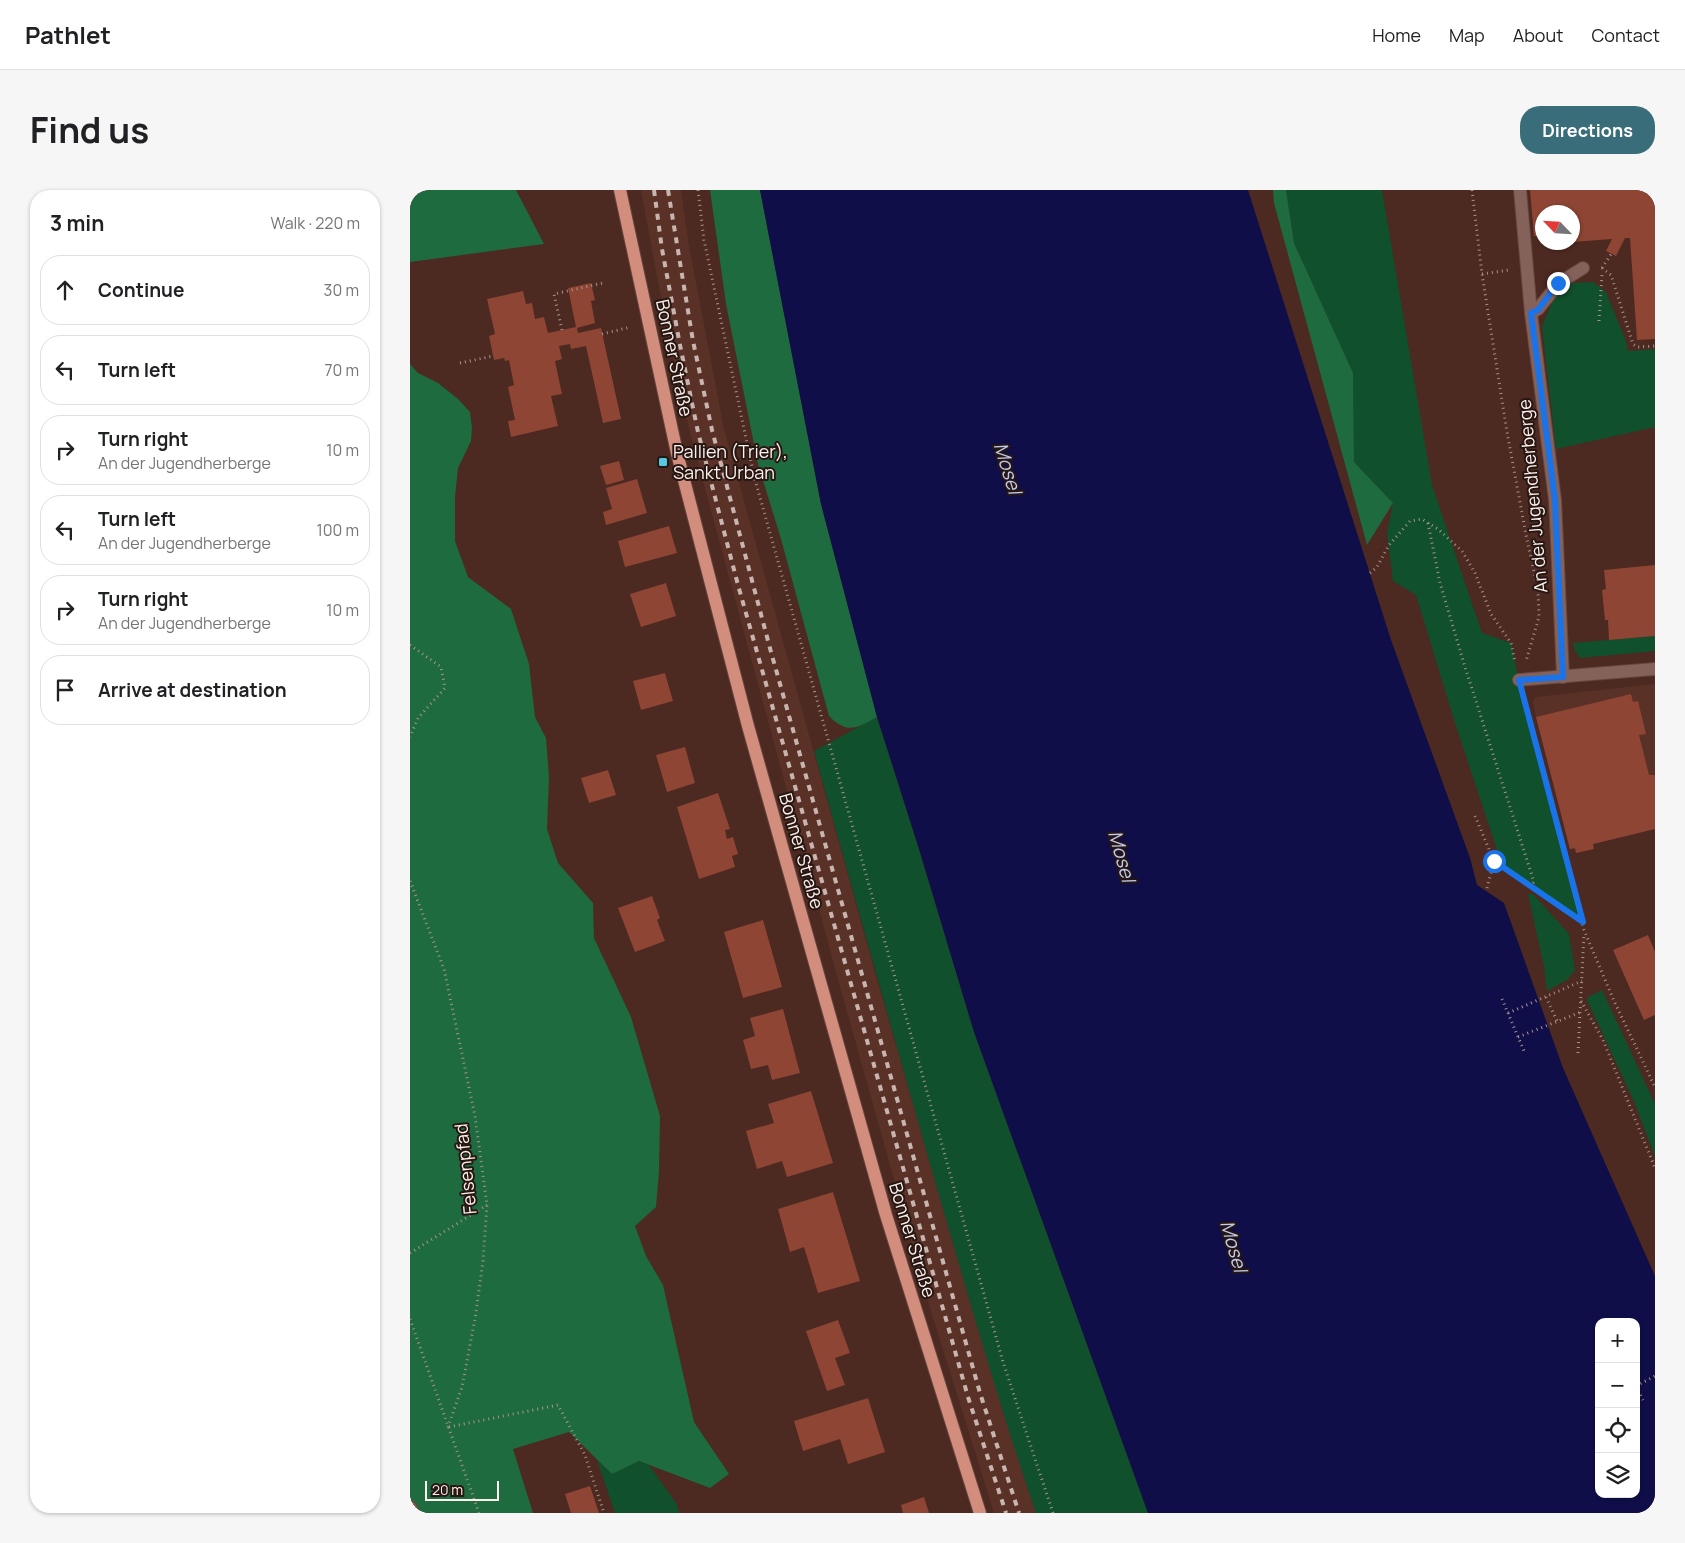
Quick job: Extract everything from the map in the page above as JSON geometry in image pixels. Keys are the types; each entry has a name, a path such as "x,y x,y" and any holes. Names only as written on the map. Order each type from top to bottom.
{"main road":[{"name":"Bonner Straße","path":"620,190 677,453 748,726 886,1215 980,1513"}],"street":[{"name":"An der Jugendherberge","path":"1520,190 1531,313 1555,500 1563,677"},
{"path":"1531,313 1538,310 1558,283 1583,268"},
{"path":"1519,680 1655,669"},
{"path":"410,1507 413,1513"}],"path":[{"path":"698,190 704,240 754,476 1003,1362 1052,1513"},
{"path":"1472,190 1482,274 1507,432 1538,590 1539,617 1519,680"},
{"path":"1599,321 1602,268 1611,254"},
{"path":"1583,268 1602,268 1611,275 1633,344 1637,347 1655,346"},
{"path":"1482,274 1496,271"},
{"path":"562,330 554,294 603,283"},
{"path":"602,334 648,323"},
{"path":"460,363 493,356"},
{"path":"1370,573 1377,567 1389,545 1410,521 1422,519 1438,529 1462,551 1475,573 1491,614 1511,643 1583,922 1578,1053"},
{"path":"1428,523 1440,583 1464,667 1534,882 1530,886"},
{"path":"410,645 441,667 445,688 418,718 410,737"},
{"path":"1475,816 1494,861 1583,922"},
{"path":"1487,888 1494,861"},
{"name":"Felsenpfad","path":"410,881 444,969 475,1116 487,1205 483,1261 475,1319 462,1387 448,1427"},
{"path":"1584,930 1614,1002 1655,1087"},
{"path":"1508,1013 1582,981"},
{"path":"1546,997 1558,1021"},
{"path":"1502,999 1524,1051"},
{"path":"1581,1001 1603,1040 1655,1168"},
{"path":"1518,1037 1581,1012"},
{"path":"410,1253 487,1205"},
{"path":"410,1319 479,1513"},
{"path":"1640,1384 1655,1376"},
{"path":"1640,1394 1643,1400"},
{"path":"448,1427 558,1405 585,1455 604,1513"}],"shaded area":[{"path":"641,190 681,190 689,246 724,429 876,976 969,1298 1036,1513 994,1513 931,1311 839,983 690,433 667,330"},
{"path":"1655,684 1655,829 1593,844 1594,849 1576,853 1575,849 1570,849 1533,702 1536,697"}],"green space":[{"path":"410,190 516,190 544,244 410,262"},
{"path":"710,190 760,190 821,504 877,717 857,727 852,728 841,725 829,716 781,539 758,464 726,304"},
{"path":"1273,190 1286,190 1294,243 1353,373 1354,462 1393,503 1367,545 1274,203"},
{"path":"1286,190 1382,190 1432,485 1482,633 1511,643 1583,923 1503,868 1454,720 1416,595 1393,581 1387,533 1393,503 1354,462 1353,373 1294,243"},
{"path":"1593,282 1606,292 1626,341 1628,351 1655,349 1655,427 1556,449 1542,326 1554,298 1572,283"},
{"path":"410,364 418,373 438,383 458,399 470,412 471,441 458,468 455,497 455,541 468,577 511,609 529,664 535,717 546,738 549,777 547,829 558,863 593,903 594,938 631,1017 660,1116 656,1207 635,1226 646,1256 663,1285 694,1422 729,1474 710,1488 639,1461 612,1474 569,1432 513,1449 533,1513 410,1513"},
{"path":"1655,636 1655,651 1580,658 1575,651 1573,643"},
{"path":"877,717 974,1032 1148,1513 1036,1513 1022,1472 960,1267 814,751"},
{"path":"1528,894 1533,894 1569,934 1575,970 1568,979 1547,991 1544,967"},
{"path":"1602,990 1655,1104 1655,1157 1635,1104 1587,1000 1588,997"},
{"path":"597,1460 612,1474 638,1461 649,1465 676,1503 679,1513 615,1513"}],"water":[{"name":"Mosel","path":"760,190 1248,190 1391,640 1470,858 1477,885 1504,903 1563,1068 1655,1276 1655,1513 1148,1513 974,1032 877,717 821,504"}],"building":[{"path":"1530,190 1653,190 1655,202 1655,339 1637,340 1630,238 1625,238 1616,256 1606,251 1612,239 1580,241 1580,205 1535,205 1534,236"},
{"path":"591,283 595,300 591,301 595,323 577,328 578,333 601,328 621,419 603,423 586,346 571,349 570,344 559,346 562,359 555,361 562,394 551,396 558,426 511,437 508,421 515,420 508,387 514,385 509,360 505,361 504,358 494,360 489,336 495,334 487,299 523,291 526,304 532,303 535,319 544,317 548,333 576,327 568,288"},
{"path":"619,461 624,480 606,485 600,466"},
{"path":"637,479 647,513 606,525 603,512 612,509 606,488"},
{"path":"669,526 677,553 625,567 618,541"},
{"path":"1655,565 1655,636 1609,640 1608,620 1605,620 1602,590 1606,589 1604,570"},
{"path":"666,583 676,616 641,627 630,594"},
{"path":"665,673 673,701 641,710 633,681"},
{"path":"1631,694 1633,702 1638,701 1646,734 1639,735 1649,775 1655,775 1655,829 1593,844 1594,849 1576,853 1575,848 1570,849 1536,717"},
{"path":"685,747 695,783 667,792 656,755"},
{"path":"608,770 616,795 589,803 581,778"},
{"path":"718,793 730,829 725,830 727,839 733,837 738,854 732,856 735,867 699,879 677,807"},
{"path":"652,896 660,918 657,920 665,941 635,952 618,908"},
{"path":"763,920 782,987 743,998 724,932"},
{"path":"1648,935 1655,952 1655,1015 1644,1020 1613,950"},
{"path":"783,1009 800,1073 772,1080 768,1065 751,1069 743,1040 755,1036 750,1018"},
{"path":"811,1091 833,1163 787,1177 782,1161 757,1169 746,1131 774,1123 768,1104"},
{"path":"833,1192 860,1281 818,1293 804,1247 790,1252 778,1209"},
{"path":"838,1320 850,1353 835,1358 845,1385 827,1391 806,1331"},
{"path":"868,1398 885,1452 848,1464 840,1439 803,1451 794,1421"},
{"path":"590,1486 599,1513 571,1513 565,1494"},
{"path":"924,1497 929,1513 903,1513 901,1505"}],"railway":[{"path":"654,190 662,249 698,432 738,585 968,1397 1006,1513"},
{"path":"668,190 693,341 712,430 771,652 980,1393 1019,1513"}],"place":[{"name":"Pallien (Trier), Sankt Urban","path":"663,462"}],"route":[{"path":"1494,861 1583,922 1519,680 1563,677 1555,500 1531,313 1538,310 1558,283"}]}
